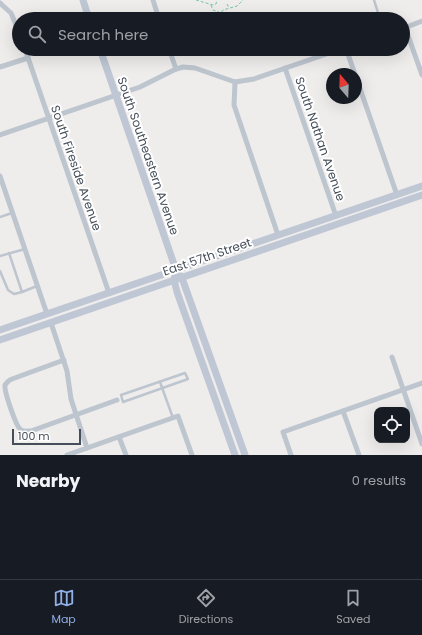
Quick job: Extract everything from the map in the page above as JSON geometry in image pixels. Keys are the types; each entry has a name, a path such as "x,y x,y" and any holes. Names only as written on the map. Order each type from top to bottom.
{"main road":[{"path":"83,0 87,12"},
{"name":"South Southeastern Avenue","path":"102,56 176,270 182,278 245,455"},
{"name":"East 57th Street","path":"0,330 422,186"},
{"name":"East 57th Street","path":"0,340 422,195"},
{"path":"176,270 174,280 235,455"},
{"path":"0,340 18,329 42,320 47,316 47,314"}],"street":[{"path":"153,0 157,12"},
{"path":"0,3 12,16"},
{"path":"410,26 422,21"},
{"path":"410,41 421,66 422,75"},
{"path":"171,56 176,69"},
{"path":"0,135 116,96 151,83 168,72 184,67 194,68 235,82 254,79 320,56"},
{"path":"349,56 353,68"},
{"path":"0,67 28,58"},
{"name":"South Fireside Avenue","path":"28,58 109,293"},
{"name":"South Nathan Avenue","path":"285,68 336,216"},
{"path":"235,82 234,105 278,235"},
{"path":"362,94 397,195"},
{"path":"0,176 47,314"},
{"path":"51,323 64,360 69,378 71,399 87,448"},
{"path":"392,357 422,444"},
{"path":"64,360 9,380 6,385 5,391 17,424 22,431 31,431 120,399"},
{"path":"291,455 283,432 422,383"},
{"path":"343,411 359,455"},
{"path":"67,455 175,417 192,455"},
{"path":"119,437 126,455"}],"lane":[{"path":"374,0 378,12"},
{"path":"0,217 13,213"},
{"path":"0,256 25,249"},
{"path":"9,253 22,292"},
{"path":"0,271 8,290 14,294 38,286"},
{"path":"185,373 188,379 124,402 120,399 121,395 160,382 185,373"},
{"path":"160,382 175,417"}],"path":[{"path":"196,0 211,5 216,4 217,0"},
{"path":"211,5 214,10 219,12 238,6 243,0"},
{"path":"227,4 229,9"}]}
